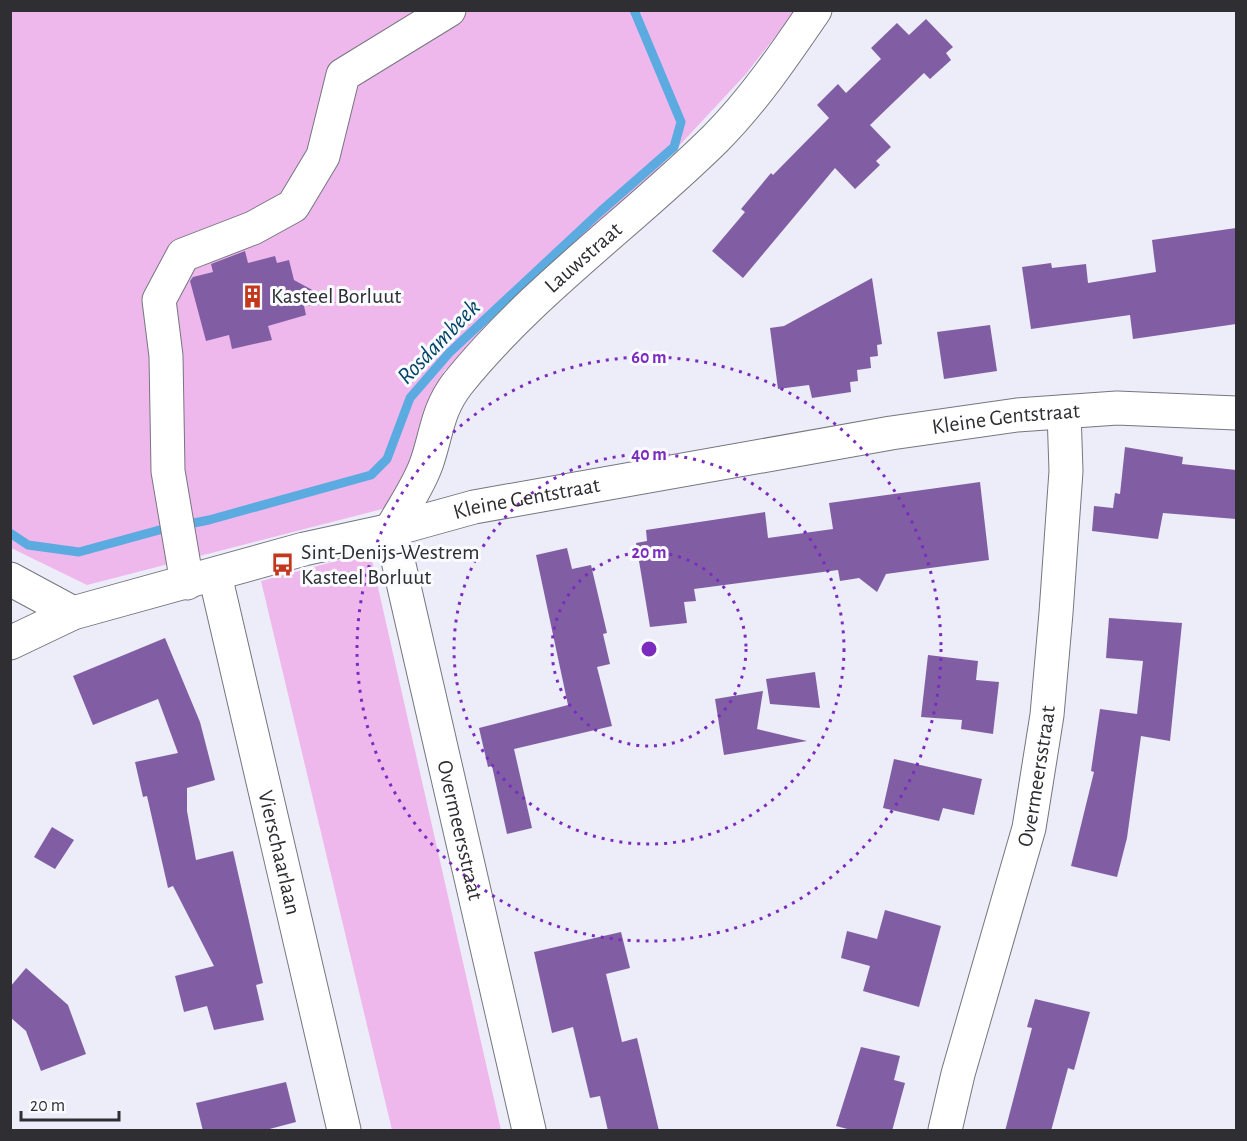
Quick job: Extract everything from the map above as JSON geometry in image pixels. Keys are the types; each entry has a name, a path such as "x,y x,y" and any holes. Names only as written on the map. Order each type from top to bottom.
{"street":[{"name":"Vierschaarlaan","path":"344,1131 201,579 168,471 166,356 159,300 183,255 253,228 293,206 323,156 343,75 449,10"},
{"name":"Lauwstraat","path":"391,530 427,463 436,423 456,385 515,319 716,138 778,64 815,10"},
{"name":"Kleine Gentstraat","path":"10,643 73,613 304,549 391,530 474,507 891,433 1017,415 1117,408 1236,413"},
{"name":"Overmeersstraat","path":"945,1131 958,1074 1029,828 1047,715 1056,613 1066,471 1064,412"},
{"name":"Overmeersstraat","path":"391,530 528,1131"},
{"path":"10,579 73,613"}],"shaded area":[{"path":"10,11 795,11 746,74 581,251 444,371 398,505 87,585 11,548"},
{"path":"370,552 501,1130 392,1130 261,581"}],"building":[{"path":"926,19 953,47 946,53 951,60 930,79 924,73 870,125 891,147 876,161 880,165 855,189 835,168 743,278 712,251 745,212 741,209 771,173 773,175 829,118 817,105 838,84 846,93 881,59 871,48 897,23 909,35"},
{"path":"1236,228 1236,324 1133,339 1130,315 1031,329 1022,267 1051,263 1052,268 1086,264 1088,283 1156,272 1152,240"},
{"name":"Kasteel Borluut","path":"245,251 248,263 275,256 277,263 289,260 294,280 336,303 304,306 306,315 268,326 272,340 232,349 229,335 206,341 190,281 193,277 213,272 211,264"},
{"path":"872,278 882,344 877,345 878,356 870,357 871,368 857,370 858,381 850,382 851,392 812,398 809,385 778,389 770,328 784,326"},
{"path":"990,325 997,371 944,379 937,332"},
{"path":"1125,447 1183,457 1182,464 1236,470 1236,519 1163,513 1158,539 1092,531 1094,506 1113,508 1115,493 1120,494"},
{"path":"980,482 989,560 886,574 877,592 859,578 840,581 838,570 694,589 696,601 684,602 687,623 650,627 636,543 647,541 646,530 765,512 768,538 833,529 829,503"},
{"path":"567,548 572,569 591,565 607,633 603,634 610,664 597,667 612,726 514,749 532,828 507,834 492,766 488,767 479,728 568,705 536,555"},
{"path":"1109,618 1182,623 1170,741 1141,736 1127,838 1117,877 1071,866 1094,772 1091,771 1100,709 1137,714 1143,661 1106,658"},
{"path":"165,638 200,722 215,780 187,788 187,811 196,860 233,851 263,983 256,985 264,1020 214,1030 207,1006 184,1012 175,976 214,966 173,886 168,888 147,796 143,797 135,762 178,753 158,699 93,725 73,676"},
{"path":"928,655 978,661 976,680 999,682 993,734 961,729 962,720 921,717"},
{"path":"815,672 820,708 770,704 766,679"},
{"path":"763,691 757,729 807,741 724,755 715,699"},
{"path":"894,759 982,779 974,815 943,808 939,821 883,808"},
{"path":"52,827 74,840 55,869 34,857"},
{"path":"885,910 941,926 919,1007 863,991 870,966 841,958 847,931 877,939"},
{"path":"621,932 630,968 606,974 622,1042 637,1038 659,1131 608,1131 600,1096 590,1098 573,1027 552,1033 534,952"},
{"path":"26,968 68,1005 86,1054 41,1071 26,1031 10,1017 10,987"},
{"path":"1035,999 1090,1012 1074,1070 1068,1068 1051,1131 1005,1131 1032,1028 1027,1027"},
{"path":"861,1047 900,1056 894,1080 905,1083 892,1131 855,1131 836,1126"},
{"path":"286,1082 296,1122 262,1131 203,1131 196,1103"}],"waterway":[{"name":"Rosdambeek","path":"10,533 28,545 79,552 163,529 209,520 371,475 387,459 410,398 449,353 601,211 674,147 681,122 634,10"}],"place":[{"name":"Kasteel Borluut","path":"253,296"},
{"name":"Sint-Denijs-Westrem Kasteel Borluut","path":"283,565"}]}
